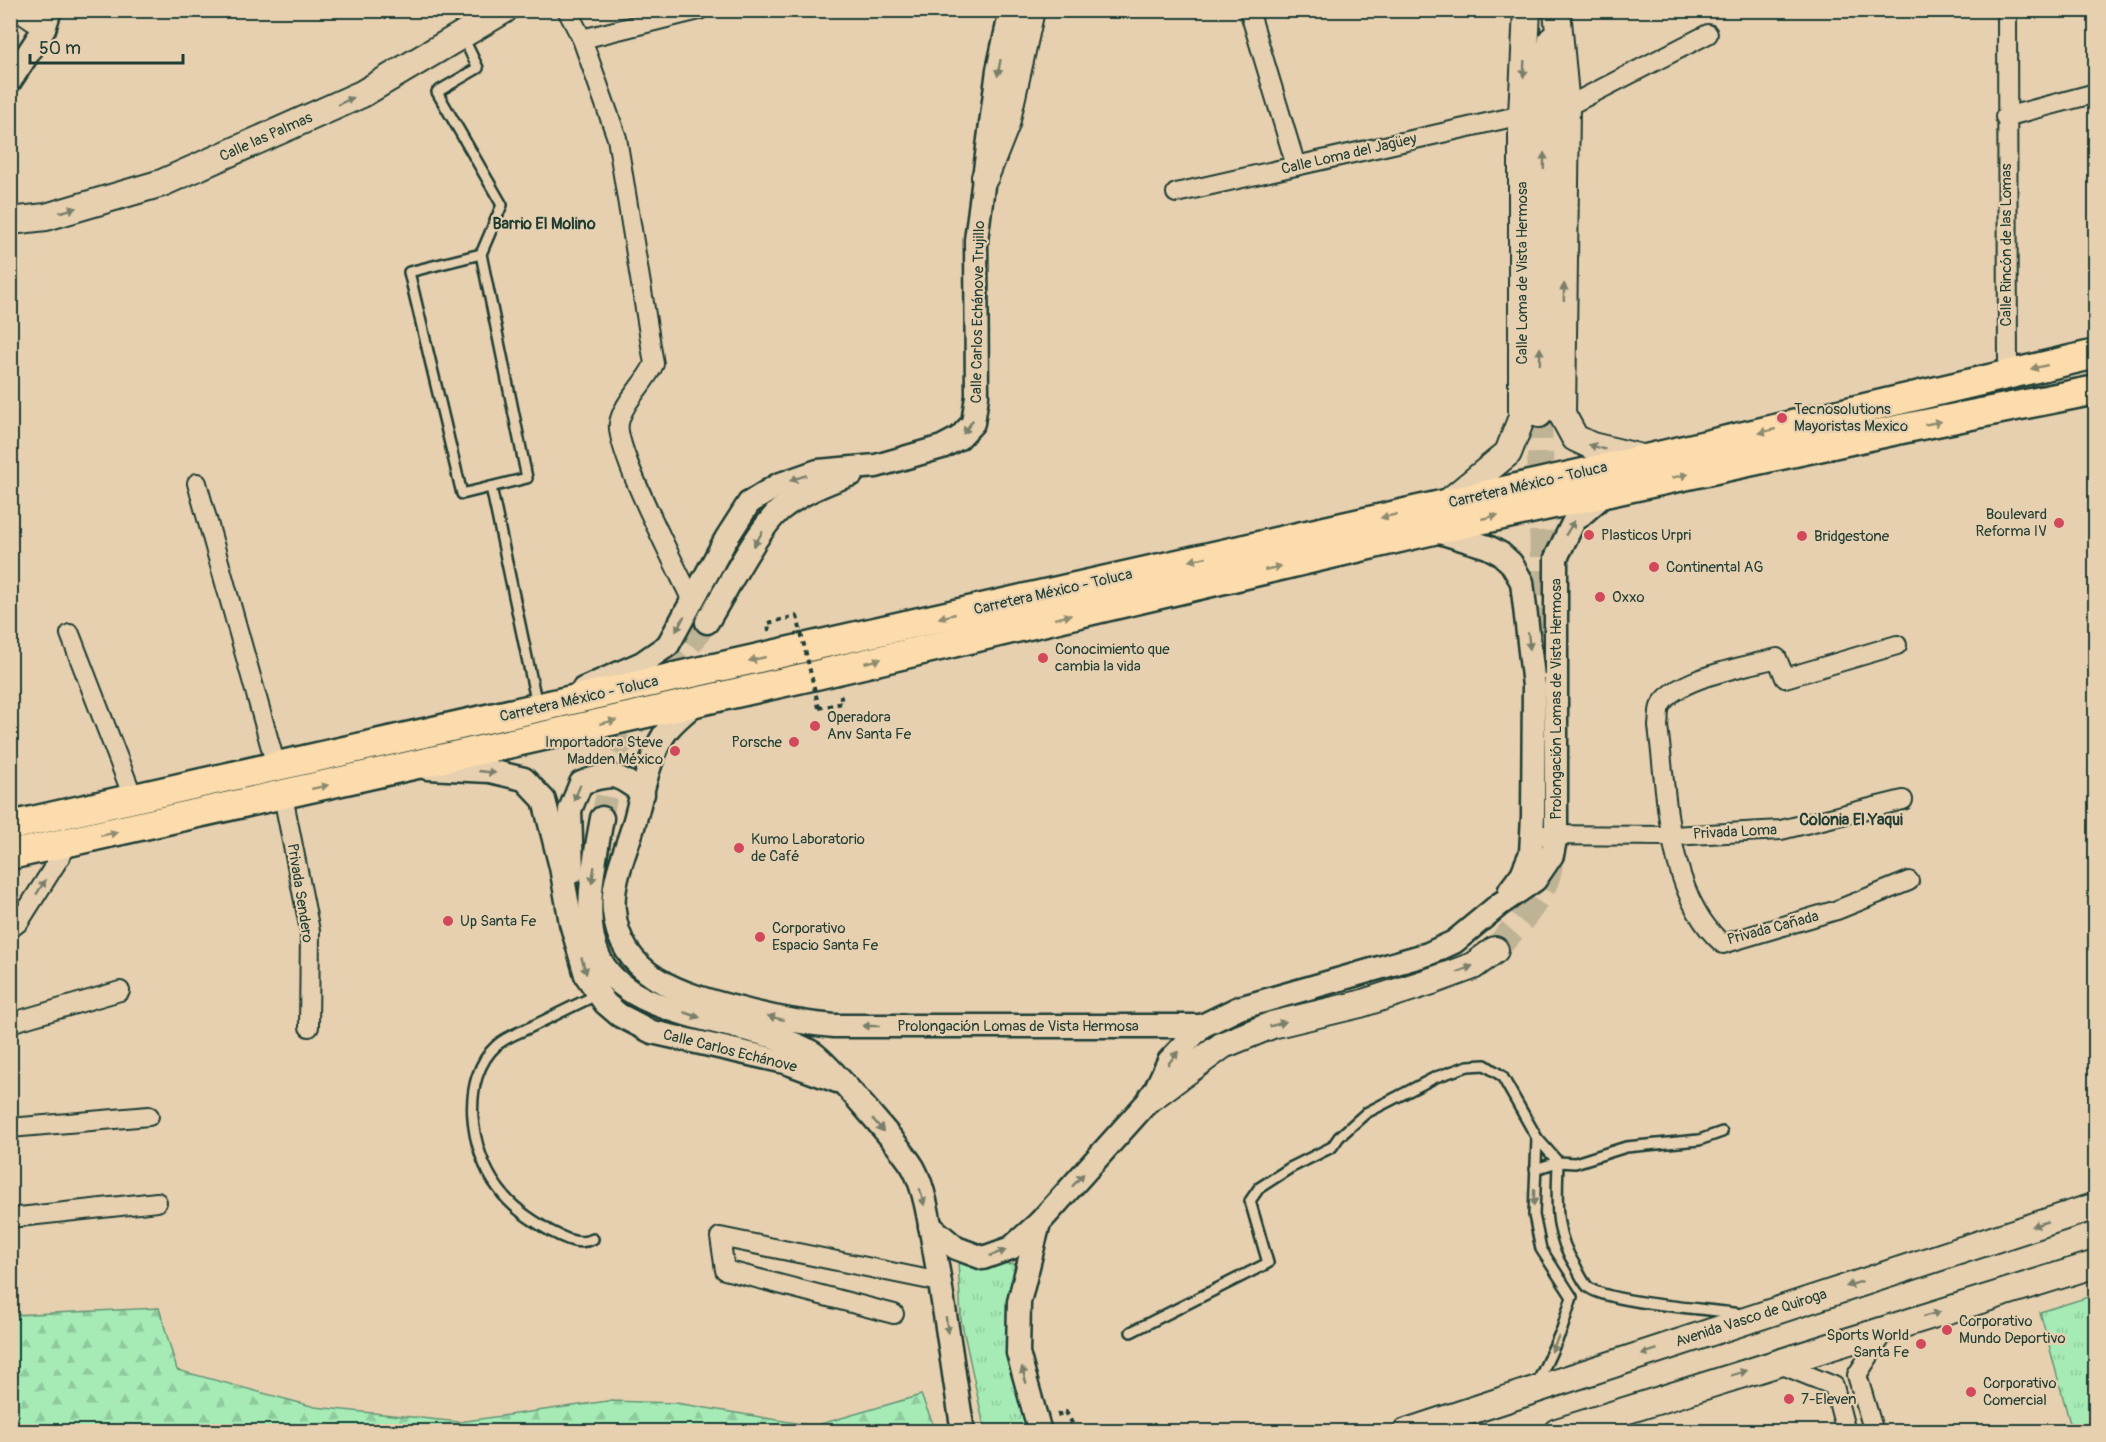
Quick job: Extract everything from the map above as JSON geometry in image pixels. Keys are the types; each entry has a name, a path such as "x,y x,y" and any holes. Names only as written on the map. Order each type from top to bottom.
{"main road":[{"name":"Calle las Palmas","path":"10,221 45,217 162,183 362,94 504,10"},
{"path":"986,177 1006,124 1031,10"},
{"name":"Calle Loma de Vista Hermosa","path":"1527,10 1522,115 1541,415"},
{"path":"1557,12 1545,71 1541,415 1575,438 1592,446 1646,459"},
{"name":"Calle Loma de Vista Hermosa","path":"1446,504 1508,453 1541,415 1566,107 1557,12"},
{"name":"Carretera México - Toluca","path":"10,826 1646,459 2096,354"},
{"name":"Carretera México - Toluca","path":"10,855 408,768 1433,530 2096,390"},
{"path":"1152,1097 1223,1045 1272,1025 1360,1004 1432,981 1473,966 1495,950"},
{"name":"Avenida Vasco de Quiroga","path":"1406,1431 2096,1206"},
{"path":"1557,1431 2096,1264"}],"street":[{"path":"10,81 47,20 16,10"},
{"path":"567,10 582,39 617,138 654,364 622,414 619,435 638,485 692,601"},
{"path":"582,39 699,10"},
{"name":"Calle Carlos Echánove Trujillo","path":"538,709 642,663 668,645 726,539 749,503 778,485 818,471 876,466 942,447 959,438 973,423 977,396 976,240 986,177 998,70 1011,10"},
{"path":"1249,10 1296,166"},
{"name":"Calle Rincón de las Lomas","path":"2007,10 2005,117 2008,374"},
{"path":"1566,107 1708,34"},
{"path":"2005,117 2096,93"},
{"name":"Calle Loma del Jagüey","path":"1176,193 1522,115"},
{"path":"707,622 767,524 780,509 806,493 876,466"},
{"path":"197,483 276,766"},
{"name":"Prolongación Lomas de Vista Hermosa","path":"1041,1429 1018,1353 1019,1302 1039,1223 1152,1097 1168,1061 1202,1026 1239,1008 1428,954 1454,942 1500,904 1535,880 1552,855 1556,835 1554,580 1556,558 1574,521 1610,491"},
{"name":"Prolongación Lomas de Vista Hermosa","path":"1433,530 1488,547 1501,554 1510,563 1522,582 1534,686 1531,853 1522,874 1500,904"},
{"path":"1522,582 1533,572 1541,572 1554,580"},
{"path":"70,634 133,797"},
{"path":"1532,835 1672,836 1658,726 1660,707 1674,691 1694,681 1778,658 1785,678 1897,645"},
{"path":"571,923 574,884 570,810 581,783 604,774 625,779 642,794 653,760 668,730 698,701"},
{"name":"Calle Carlos Echánove","path":"408,768 490,771 524,779 544,800 561,867 571,923 586,975 599,994 619,1015 652,1032 785,1062 841,1083 914,1169 930,1226 963,1431"},
{"name":"Prolongación Lomas de Vista Hermosa","path":"642,794 614,899 619,936 629,955 657,981 687,996 792,1023 834,1026 1202,1026"},
{"name":"Privada Sendero","path":"283,796 310,931 309,1027"},
{"name":"Privada Loma","path":"1672,836 1781,830 1903,800"},
{"path":"602,818 591,885 592,926 600,959 610,974 646,1000 766,1035 813,1054 841,1083"},
{"name":"Privada Cañada","path":"1672,836 1679,872 1697,915 1708,931 1723,944 1837,910 1909,881"},
{"path":"10,929 19,922 69,843"},
{"path":"10,1023 120,991"},
{"path":"10,1128 149,1116"},
{"path":"10,1218 157,1202"},
{"path":"930,1226 956,1248 983,1258 1011,1248 1039,1223"},
{"path":"894,1314 725,1270 720,1237 940,1282"},
{"path":"1874,1431 1857,1376 1887,1328"},
{"path":"1775,1362 1834,1386 1846,1431"}],"lane":[{"path":"462,35 478,68 437,92 502,205 481,254 527,478 462,494 410,272 481,254"},
{"path":"491,487 538,709"},
{"path":"592,1239 585,1243 566,1239 524,1216 497,1188 479,1151 474,1114 474,1083 482,1065 496,1046 599,994"},
{"path":"1131,1332 1268,1263 1250,1201 1259,1188 1290,1168 1332,1147 1339,1137 1366,1113 1436,1077 1468,1066 1485,1065 1502,1076 1537,1138 1558,1162 1557,1207 1562,1246 1588,1287 1603,1294 1632,1299 1758,1316"},
{"path":"1535,1169 1558,1162 1575,1163 1626,1146 1699,1140 1722,1132"},
{"path":"1535,1389 1562,1329 1572,1297 1540,1249 1534,1215 1537,1138"}],"path":[{"path":"779,631 770,633 768,623 797,616 819,708"},
{"path":"1066,1412 1077,1431"}],"green space":[{"path":"958,1260 1014,1264 1031,1431 985,1431 961,1319"},
{"path":"2095,1295 2095,1431 2072,1431 2040,1312"},
{"path":"159,1308 177,1370 315,1407 459,1422 608,1401 676,1403 814,1426 921,1395 936,1431 11,1431 11,1315"}],"tunnel":[{"path":"1539,414 1546,668"},
{"path":"602,818 615,754 707,622"},
{"path":"1495,950 1539,896 1549,870 1550,857"}],"place":[{"name":"Tecnosolutions Mayoristas Mexico","path":"1782,418"},
{"name":"Boulevard Reforma IV","path":"2059,523"},
{"name":"Plasticos Urpri","path":"1589,535"},
{"name":"Bridgestone","path":"1802,536"},
{"name":"Continental AG","path":"1654,567"},
{"name":"Oxxo","path":"1600,597"},
{"name":"Conocimiento que cambia la vida","path":"1043,658"},
{"name":"Operadora Anv Santa Fe","path":"815,726"},
{"name":"Porsche","path":"794,742"},
{"name":"Importadora Steve Madden México","path":"675,751"},
{"name":"Kumo Laboratorio de Café","path":"739,848"},
{"name":"Up Santa Fe","path":"448,921"},
{"name":"Corporativo Espacio Santa Fe","path":"760,937"},
{"name":"Corporativo Mundo Deportivo","path":"1947,1330"},
{"name":"Sports World Santa Fe","path":"1921,1344"},
{"name":"Corporativo Comercial","path":"1971,1392"},
{"name":"7-Eleven","path":"1789,1399"}],"district":[{"name":"Barrio El Molino","path":"544,224"},
{"name":"Colonia El Yaqui","path":"1851,820"}]}
